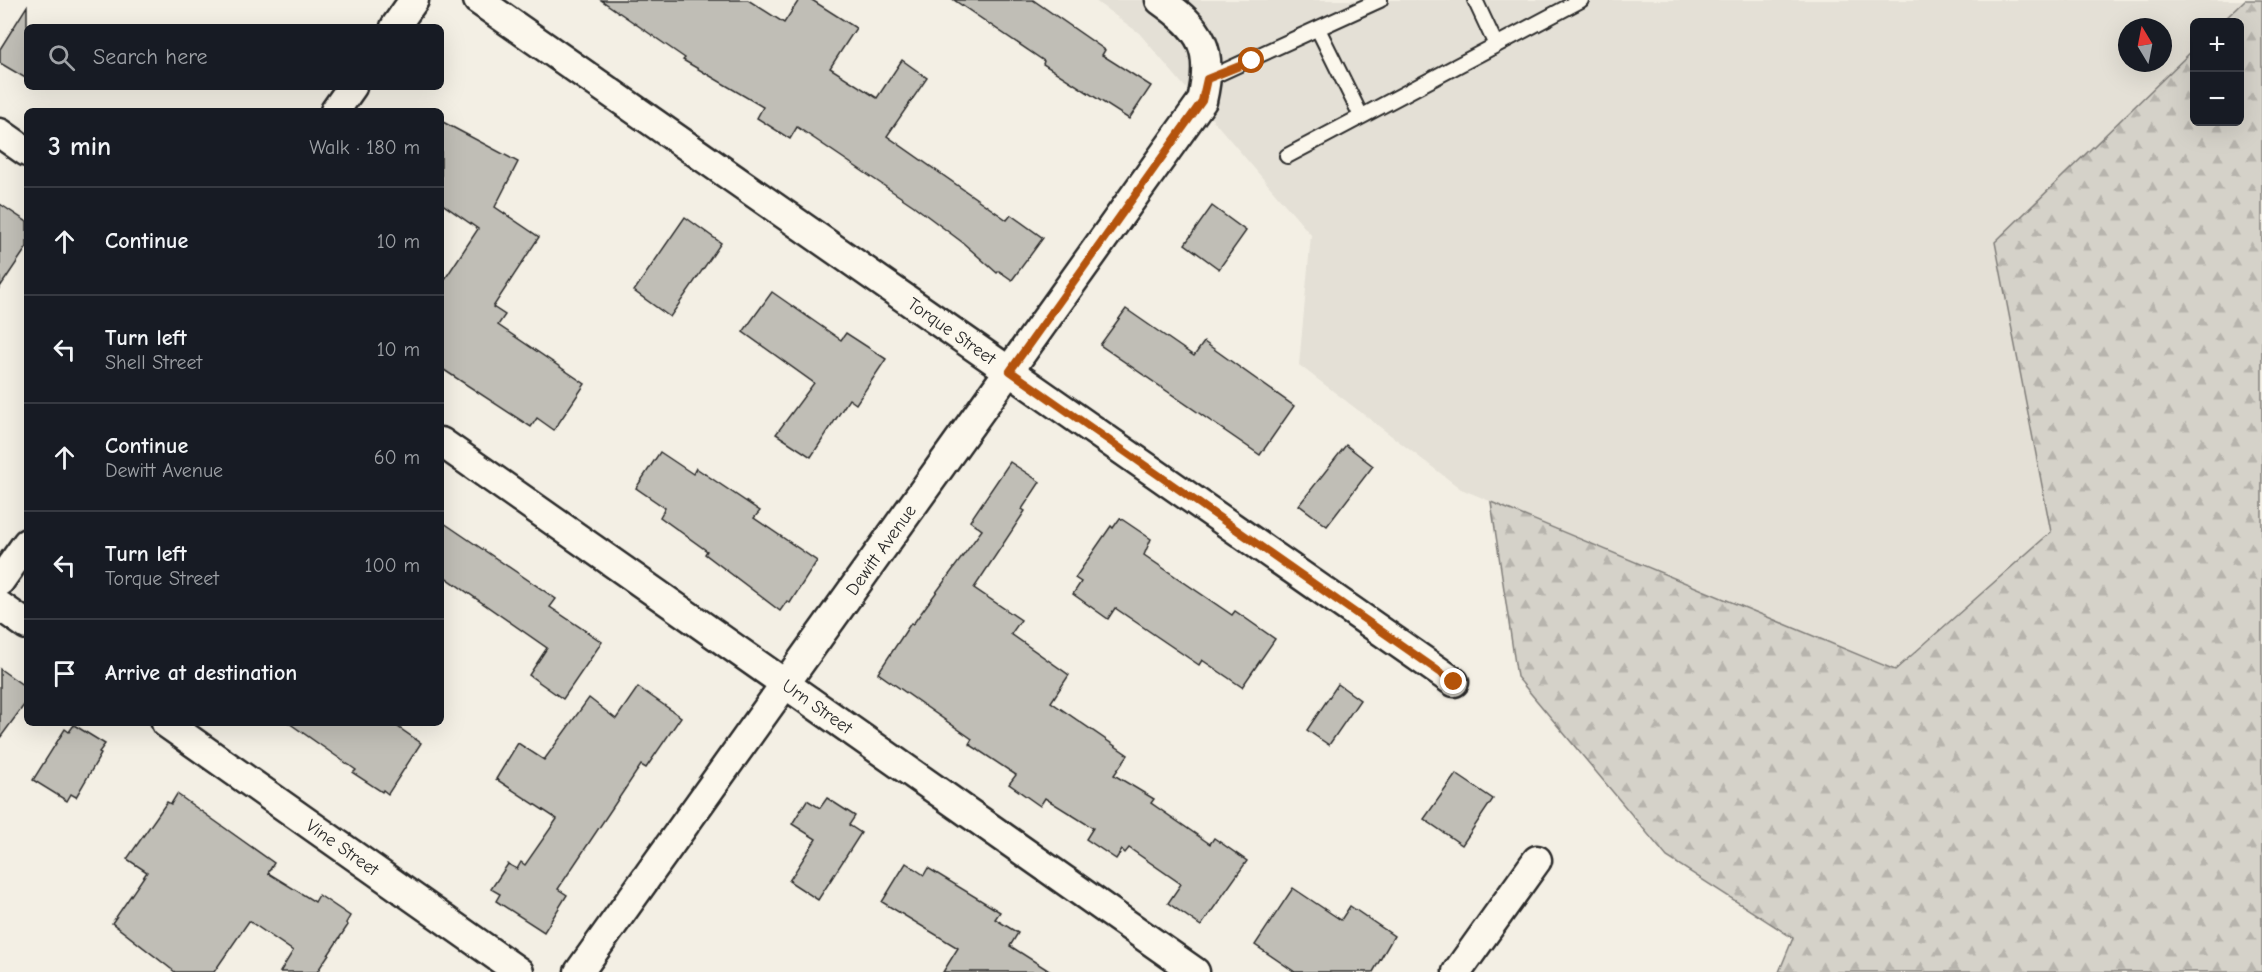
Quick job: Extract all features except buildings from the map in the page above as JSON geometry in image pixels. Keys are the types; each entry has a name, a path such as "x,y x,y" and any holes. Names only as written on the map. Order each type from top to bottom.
{"street":[{"path":"397,24 414,0"},
{"name":"Torque Street","path":"478,0 1454,682"},
{"path":"1164,1 1184,17 1201,39 1206,58 1207,79"},
{"name":"Dewitt Avenue","path":"579,972 1202,101 1207,79"},
{"path":"337,108 350,90"},
{"path":"0,133 24,150"},
{"name":"Urn Street","path":"444,444 1195,972"},
{"path":"0,580 24,547"},
{"path":"0,606 24,623"},
{"name":"Vine Street","path":"170,726 519,972"},
{"path":"1456,972 1537,860"}],"lane":[{"path":"1207,79 1380,0"},
{"path":"1476,0 1496,45"},
{"path":"1287,156 1581,0"},
{"path":"1318,29 1361,116"}],"shaded area":[{"path":"1094,0 2245,0 2226,18 2190,18 2190,53 2172,70 2172,18 2118,18 2118,72 2170,72 1995,242 2051,532 1895,670 1461,489 1299,365 1311,235 1139,33"}],"green space":[{"path":"2245,0 2262,0 2262,972 1779,972 1793,938 1667,857 1517,677 1491,502 1895,670 2051,532 1995,242 2190,53 2190,126 2244,126 2244,18 2226,18"}],"route":[{"path":"1252,61 1207,79 1202,101 1182,126 1010,371 1454,682"}]}
